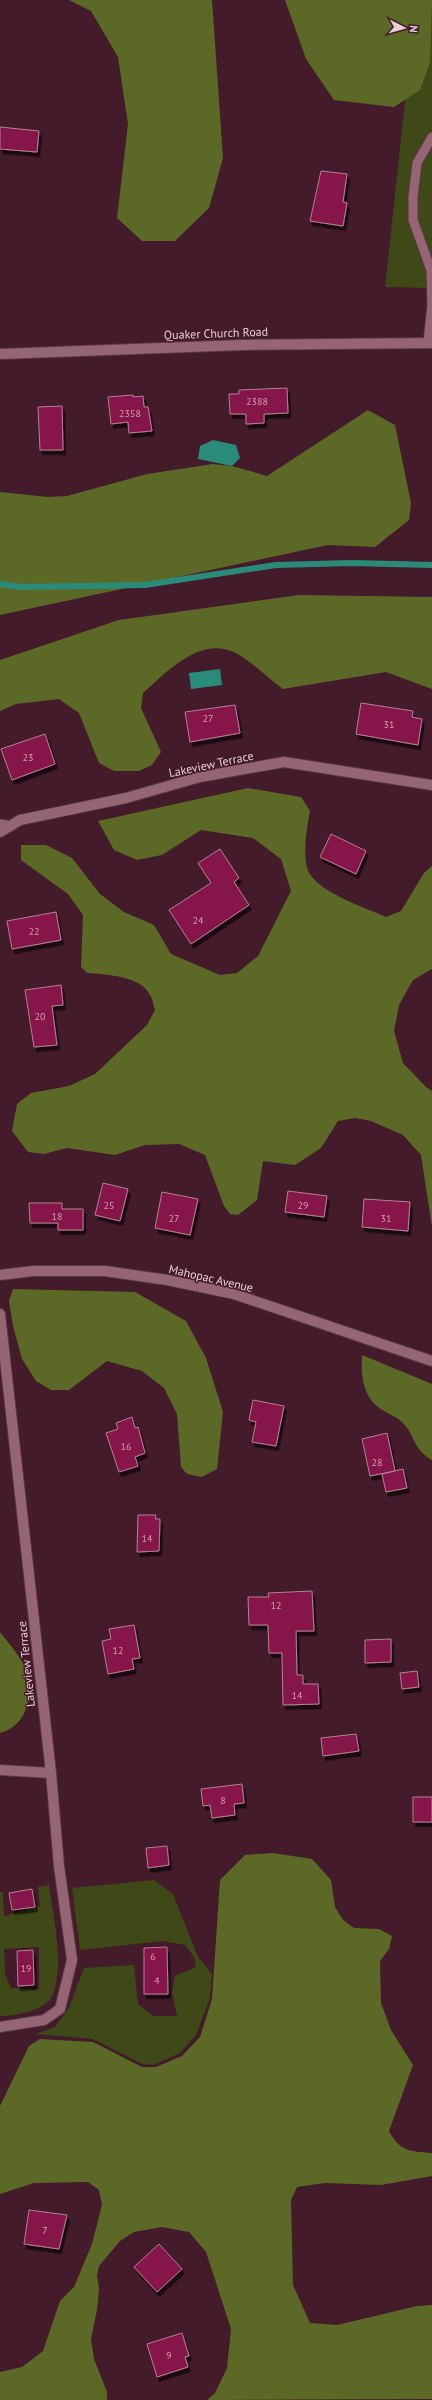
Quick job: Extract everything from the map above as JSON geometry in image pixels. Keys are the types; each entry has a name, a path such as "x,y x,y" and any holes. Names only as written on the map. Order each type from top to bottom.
{"street":[{"name":"Quaker Church Road","path":"0,354 242,345 430,343"},
{"name":"Lakeview Terrace","path":"0,832 20,820 126,798 200,777 284,762 432,784"},
{"name":"Mahopac Avenue","path":"0,1275 33,1271 105,1272 167,1280 234,1294 432,1362"},
{"name":"Lakeview Terrace","path":"0,1314 51,1773 58,1866 72,1960 60,2009 44,2020 0,2027"},
{"path":"0,1770 51,1773"}],"lane":[{"path":"430,343 432,305 431,270 413,220 413,197 417,163 432,137"},
{"path":"0,824 11,826"}],"shaded area":[{"path":"69,0 212,0 223,158 209,208 175,241 142,241 117,218 128,124 118,57 91,11"},
{"path":"285,0 432,0 430,63 420,90 394,107 334,100 306,59"},
{"path":"416,0 432,0 432,288 385,287"},
{"path":"368,410 395,425 411,503 409,520 375,547 328,545 0,615 0,492 48,497 67,496 147,474 213,464 232,466 267,476"},
{"path":"213,440 236,445 240,458 232,466 198,459 200,446"},
{"path":"299,595 432,597 432,689 386,672 283,689 236,653 223,649 210,649 197,652 173,666 143,693 141,708 161,752 152,765 139,771 114,771 99,763 79,713 59,699 16,704 0,711 0,660 119,620"},
{"path":"220,669 222,685 191,689 189,673"},
{"path":"248,788 301,797 310,811 305,852 307,868 310,874 316,881 334,894 386,917 401,911 424,873 432,866 432,969 413,980 399,1005 394,1031 403,1063 426,1087 432,1091 432,1227 421,1155 403,1135 371,1121 355,1118 338,1121 321,1148 295,1165 263,1161 257,1200 238,1215 230,1214 224,1206 205,1155 179,1144 145,1145 115,1155 67,1148 44,1154 28,1152 12,1131 17,1104 31,1093 69,1086 95,1074 147,1025 155,1010 151,997 146,989 139,984 122,977 87,973 81,967 83,915 68,894 21,860 21,845 46,845 72,858 100,894 124,912 154,925 171,954 220,975 237,973 258,956 291,891 281,859 253,838 201,830 162,855 137,860 114,850 98,821"},
{"path":"13,1289 135,1292 186,1321 206,1358 223,1412 217,1469 202,1477 187,1474 181,1467 177,1414 164,1388 142,1371 107,1361 69,1390 51,1390 36,1381 22,1359 13,1326 9,1301"},
{"path":"362,1355 432,1384 432,1460 421,1452 404,1424 378,1407 369,1396 362,1376"},
{"path":"0,1632 14,1649 26,1670 29,1692 28,1703 18,1722 10,1729 0,1733"},
{"path":"273,1853 312,1859 331,1880 335,1907 343,1920 354,1928 379,1929 392,1936 389,1949 380,1961 381,2003 391,2030 413,2065 389,2131 397,2143 402,2147 412,2151 432,2153 432,2176 381,2185 325,2183 297,2187 291,2200 293,2285 310,2323 337,2325 417,2306 432,2305 432,2399 207,2400 215,2393 227,2368 231,2329 206,2252 189,2232 162,2227 134,2232 120,2241 99,2266 97,2275 99,2289 97,2310 91,2339 94,2359 107,2392 107,2400 0,2400 0,2372 22,2367 43,2351 60,2301 74,2287 92,2244 102,2205 99,2190 88,2182 34,2183 0,2194 0,2106 29,2046 40,2039 93,2042 142,2067 156,2067 182,2056 200,2037 212,1999 220,1880 245,1855"},
{"path":"154,1880 173,1894 198,1957 212,1974 210,1998 196,2035 180,2053 153,2065 142,2064 93,2039 35,2034 55,2027 69,2008 84,1968 134,1965 138,2004 153,2016 177,2016 172,1992 175,1976 196,1967 194,1957 185,1945 163,1941 80,1950 72,1888"},
{"path":"49,1885 58,1958 58,1973 55,1986 51,1998 42,2006 20,2014 0,2016 0,1892 3,1892 4,1916 40,1906 38,1887","holes":["39,1947 39,1989 11,1988 5,1974 4,1949"]}],"building":[{"path":"0,127 39,131 37,152 0,149"},
{"path":"321,171 347,174 343,202 347,203 343,226 310,221"},
{"path":"287,388 288,413 264,414 264,423 246,424 246,414 230,414 229,394 239,394 239,390"},
{"path":"133,395 133,397 143,396 144,407 148,407 152,431 129,433 128,422 111,424 108,397"},
{"path":"62,406 63,450 40,450 38,407"},
{"path":"361,703 413,711 412,717 422,719 418,745 356,734"},
{"path":"235,705 240,733 190,742 185,712"},
{"path":"45,734 55,764 12,780 1,749"},
{"path":"331,834 366,851 356,874 320,857"},
{"path":"220,849 239,878 234,882 249,905 191,944 169,910 211,883 198,863"},
{"path":"56,912 61,940 12,949 7,921"},
{"path":"61,985 63,1005 52,1006 57,1045 34,1047 25,990"},
{"path":"103,1183 128,1189 120,1221 95,1215"},
{"path":"288,1191 327,1196 324,1217 285,1212"},
{"path":"162,1192 198,1199 190,1235 155,1228"},
{"path":"364,1199 410,1202 408,1231 362,1227"},
{"path":"29,1203 62,1203 62,1209 83,1209 83,1230 58,1230 58,1223 30,1223"},
{"path":"253,1400 284,1406 276,1446 252,1442 256,1422 249,1420"},
{"path":"132,1417 135,1428 138,1427 145,1453 135,1457 138,1466 119,1472 106,1433 118,1429 116,1423"},
{"path":"387,1433 395,1471 370,1476 362,1439"},
{"path":"403,1469 407,1488 386,1492 382,1474"},
{"path":"138,1515 156,1515 155,1519 160,1519 159,1551 137,1552"},
{"path":"312,1591 314,1631 296,1631 297,1675 303,1675 303,1684 318,1684 319,1704 283,1705 282,1653 269,1653 268,1625 249,1625 248,1597 269,1597 268,1593"},
{"path":"134,1625 140,1658 132,1659 134,1669 108,1674 102,1641 111,1639 109,1629"},
{"path":"391,1639 391,1662 365,1663 365,1640"},
{"path":"417,1671 419,1687 402,1689 400,1673"},
{"path":"356,1734 359,1751 323,1756 321,1738"},
{"path":"242,1784 244,1803 234,1804 235,1815 212,1818 210,1805 203,1806 201,1789"},
{"path":"413,1797 432,1797 432,1822 413,1822"},
{"path":"167,1846 169,1865 148,1868 146,1848"},
{"path":"32,1889 35,1907 12,1910 9,1893"},
{"path":"167,1947 168,1994 144,1994 144,1948"},
{"path":"33,1950 34,1985 18,1986 17,1951"},
{"path":"29,2210 67,2215 59,2249 24,2244"},
{"path":"159,2244 182,2269 157,2292 134,2267"},
{"path":"182,2333 189,2356 185,2357 188,2367 157,2377 147,2344"}],"waterway":[{"path":"0,584 21,587 145,585 276,565 352,563 432,565"}]}
